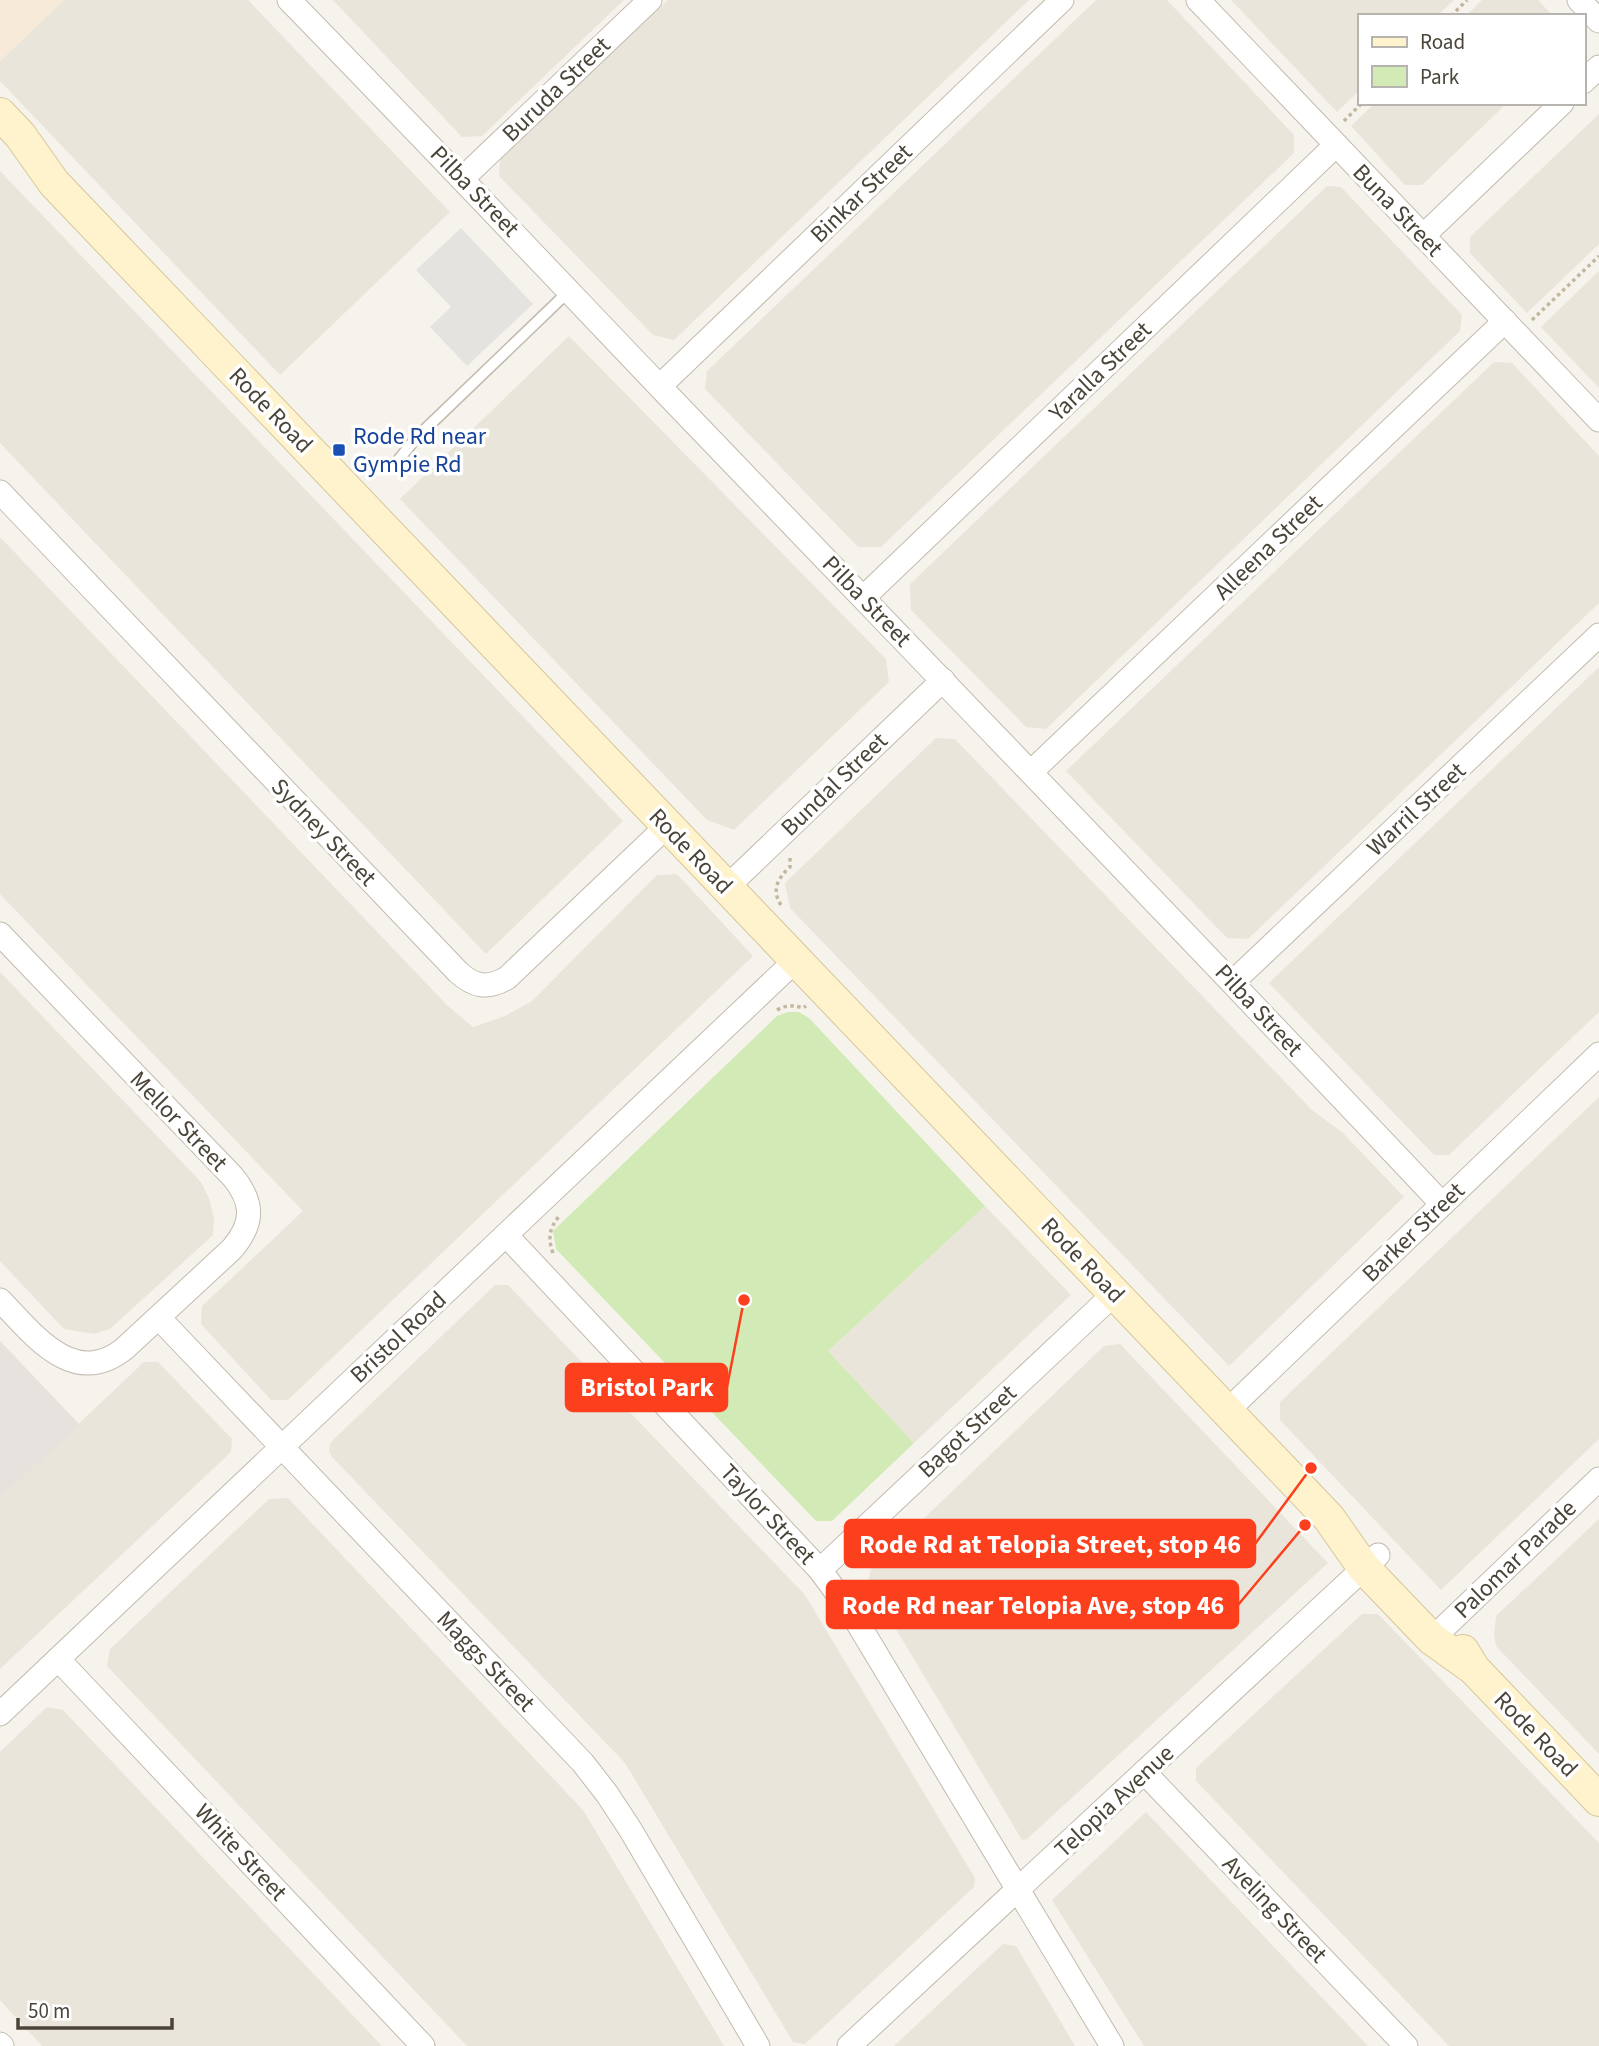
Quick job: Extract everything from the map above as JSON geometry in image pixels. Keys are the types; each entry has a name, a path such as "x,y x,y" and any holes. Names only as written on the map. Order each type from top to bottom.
{"main road":[{"name":"Rode Road","path":"0,114 20,135 54,183 1599,1800"},
{"name":"Rode Road","path":"0,146 54,183"}],"street":[{"name":"Pilba Street","path":"289,0 1233,982 1442,1204"},
{"name":"Buruda Street","path":"463,178 650,0"},
{"name":"Binkar Street","path":"660,386 1062,0"},
{"name":"Buna Street","path":"1198,0 1599,420"},
{"path":"1579,0 1599,21"},
{"path":"1585,80 1599,67"},
{"path":"1423,236 1560,105"},
{"name":"Yaralla Street","path":"864,597 1332,141"},
{"name":"Alleena Street","path":"1031,772 1511,327"},
{"name":"Sydney Street","path":"0,492 458,972 473,983 490,985 507,978 667,826"},
{"name":"Warril Street","path":"1233,982 1599,635"},
{"name":"Bundal Street","path":"726,888 943,680"},
{"name":"Mellor Street","path":"0,933 233,1177 247,1198 248,1218 240,1238 159,1318"},
{"name":"Bristol Road","path":"0,1714 796,960"},
{"name":"Barker Street","path":"1227,1411 1599,1054"},
{"name":"Taylor Street","path":"506,1235 820,1570 851,1612 1112,2046"},
{"name":"Bagot Street","path":"820,1570 1115,1293"},
{"path":"0,1300 47,1347 71,1360 83,1362 95,1362 115,1356 159,1318"},
{"name":"Maggs Street","path":"159,1318 583,1763 630,1829 758,2046"},
{"name":"Palomar Parade","path":"1439,1632 1599,1479"},
{"name":"Telopia Avenue","path":"849,2046 1371,1562"},
{"name":"White Street","path":"58,1659 423,2046"},
{"name":"Aveling Street","path":"1144,1772 1406,2046"}],"lane":[{"path":"396,463 416,438 569,290"}],"path":[{"path":"1453,14 1467,0"},
{"path":"1332,141 1360,105"},
{"path":"1511,327 1599,256"},
{"path":"786,911 775,891 779,879 790,867 789,827"},
{"path":"772,1015 785,1006 803,1008 810,1002"},
{"path":"558,1259 550,1246 550,1231 569,1207"}],"shaded area":[{"path":"0,0 64,0 0,61"},
{"path":"64,0 248,0 450,212 280,375 0,81 0,61"},
{"path":"333,0 624,0 482,136 462,137"},
{"path":"668,0 1029,0 674,340 653,335 499,176 500,159"},
{"path":"1096,0 1167,0 1294,135 1294,153 881,547 858,547 705,389 707,371"},
{"path":"1231,0 1454,0 1439,14 1358,14 1358,92 1337,112"},
{"path":"1482,0 1538,0 1551,14 1468,14"},
{"path":"1373,105 1505,105 1422,185 1405,185 1351,126"},
{"path":"1599,114 1599,244 1527,313 1470,253 1470,237"},
{"path":"0,171 623,821 486,954 0,443"},
{"path":"1327,186 1341,187 1462,315 1460,331 1046,729 1026,727 911,610 910,584"},
{"path":"461,228 533,304 467,366 430,327 451,307 416,270"},
{"path":"1599,271 1599,388 1541,327"},
{"path":"569,336 886,659 889,682 734,830 707,820 400,499"},
{"path":"1494,362 1512,363 1599,456 1599,603 1248,939 1227,938 1066,771"},
{"path":"0,537 448,1006 473,1027 505,1016 532,1001 657,875 677,874 753,956 288,1400 271,1400 201,1324 202,1306 303,1211 0,894"},
{"path":"1599,667 1599,1012 1449,1155 1434,1155 1269,983"},
{"path":"936,738 955,739 1312,1110 1343,1133 1404,1197 1229,1366 790,908 785,883"},
{"path":"0,972 201,1182 209,1198 214,1219 213,1235 110,1329 94,1334 64,1329 0,1261"},
{"path":"1599,1097 1599,1439 1441,1590 1280,1420 1280,1402"},
{"path":"985,1206 1071,1295 914,1443 828,1351"},
{"path":"495,1285 508,1285 805,1595 975,1878 974,1887 805,2044 793,2042 625,1763 329,1451 334,1439"},
{"path":"0,1341 79,1424 0,1498"},
{"path":"1120,1344 1328,1563 1027,1839 1022,1840 868,1582 871,1569 1104,1346"},
{"path":"144,1362 158,1362 232,1439 231,1452 0,1669 0,1498"},
{"path":"288,1498 583,1810 724,2046 467,2046 107,1666 110,1649 269,1499"},
{"path":"1599,1519 1599,1754 1496,1646 1494,1635 1496,1616"},
{"path":"1362,1614 1378,1614 1599,1843 1599,2046 1449,2046 1196,1781 1196,1768"},
{"path":"47,1707 63,1710 382,2046 42,2046 0,2000 0,1752"},
{"path":"1146,1812 1368,2046 1144,2046 1052,1900"},
{"path":"1003,1944 1016,1946 1075,2046 894,2046"}],"green space":[{"path":"799,1012 809,1018 985,1206 828,1351 914,1443 832,1521 816,1521 556,1249 553,1231 777,1016"}],"place":[{"name":"Rode Rd near Gympie Rd","path":"339,450"},
{"name":"Bristol Park","path":"744,1300"},
{"name":"Rode Rd at Telopia Street, stop 46","path":"1311,1468"},
{"name":"Rode Rd near Telopia Ave, stop 46","path":"1305,1525"}]}
